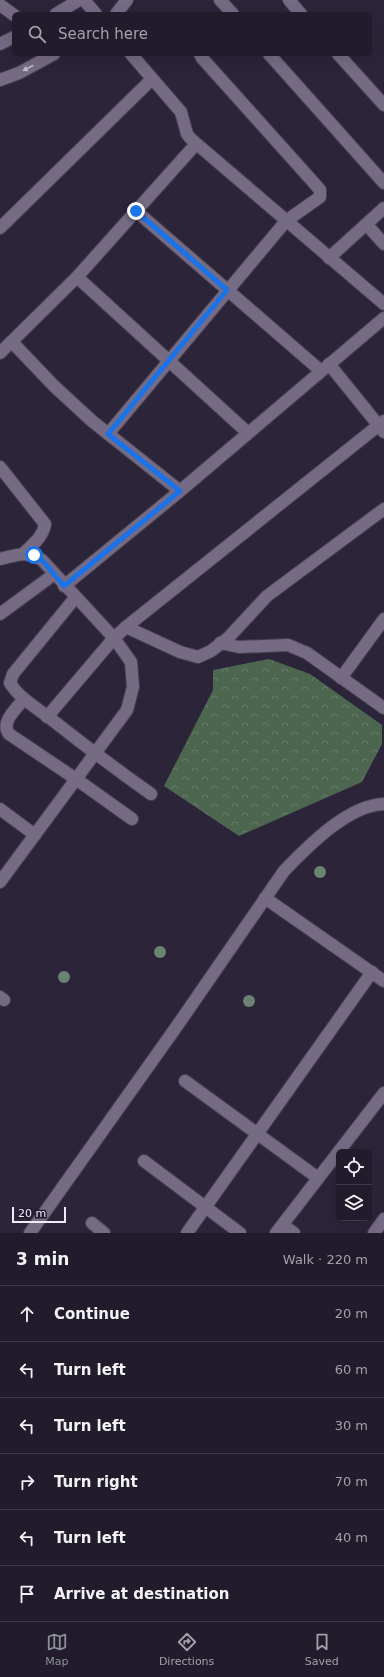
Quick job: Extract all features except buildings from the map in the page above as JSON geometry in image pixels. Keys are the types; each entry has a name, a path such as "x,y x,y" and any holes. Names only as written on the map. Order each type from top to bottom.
{"street":[{"path":"58,12 65,3 79,0"},
{"path":"84,0 94,12"},
{"path":"118,12 127,0"},
{"path":"220,0 229,12"},
{"path":"289,0 299,12"},
{"path":"0,5 12,14"},
{"path":"0,44 12,38"},
{"path":"0,80 19,73 50,56"},
{"path":"133,56 181,112 187,134 196,144 384,304"},
{"path":"108,434 286,221 320,197 320,190 201,56"},
{"path":"271,56 384,183"},
{"path":"340,56 384,105"},
{"path":"0,228 152,79"},
{"path":"0,353 77,277 196,144"},
{"path":"329,258 384,208"},
{"path":"47,717 114,638 126,627 382,426 325,368 227,290 136,211"},
{"path":"367,225 384,244"},
{"path":"77,277 248,433"},
{"path":"64,586 180,491 384,318"},
{"path":"12,342 54,386 92,421 180,491"},
{"path":"0,467 45,524 44,531 40,537 24,553"},
{"path":"126,627 180,652 198,657 211,651 220,644 267,596 384,510"},
{"path":"0,559 24,553 34,555 42,560 75,598 114,638 131,662 132,687 127,710 0,882"},
{"path":"0,614 54,574"},
{"path":"75,598 13,674 10,683 15,691 24,699 95,754 151,794"},
{"path":"341,678 380,633 384,619"},
{"path":"220,644 239,647 288,645 307,653 384,708"},
{"path":"24,699 8,718 5,724 5,730 132,819"},
{"path":"30,1233 177,1026 284,871 306,848 335,825 356,811 384,804"},
{"path":"0,808 35,835"},
{"path":"266,898 384,981"},
{"path":"187,1233 372,972"},
{"path":"185,1080 318,1178"},
{"path":"294,1233 280,1229 384,1093"},
{"path":"144,1161 240,1233"},
{"path":"374,1233 384,1218"},
{"path":"92,1224 104,1233"}],"green space":[{"path":"269,659 310,674 382,725 382,744 362,782 239,836 164,786 213,690 213,670"}],"route":[{"path":"34,555 42,560 64,586 180,491 108,434 227,290 136,211"}]}
